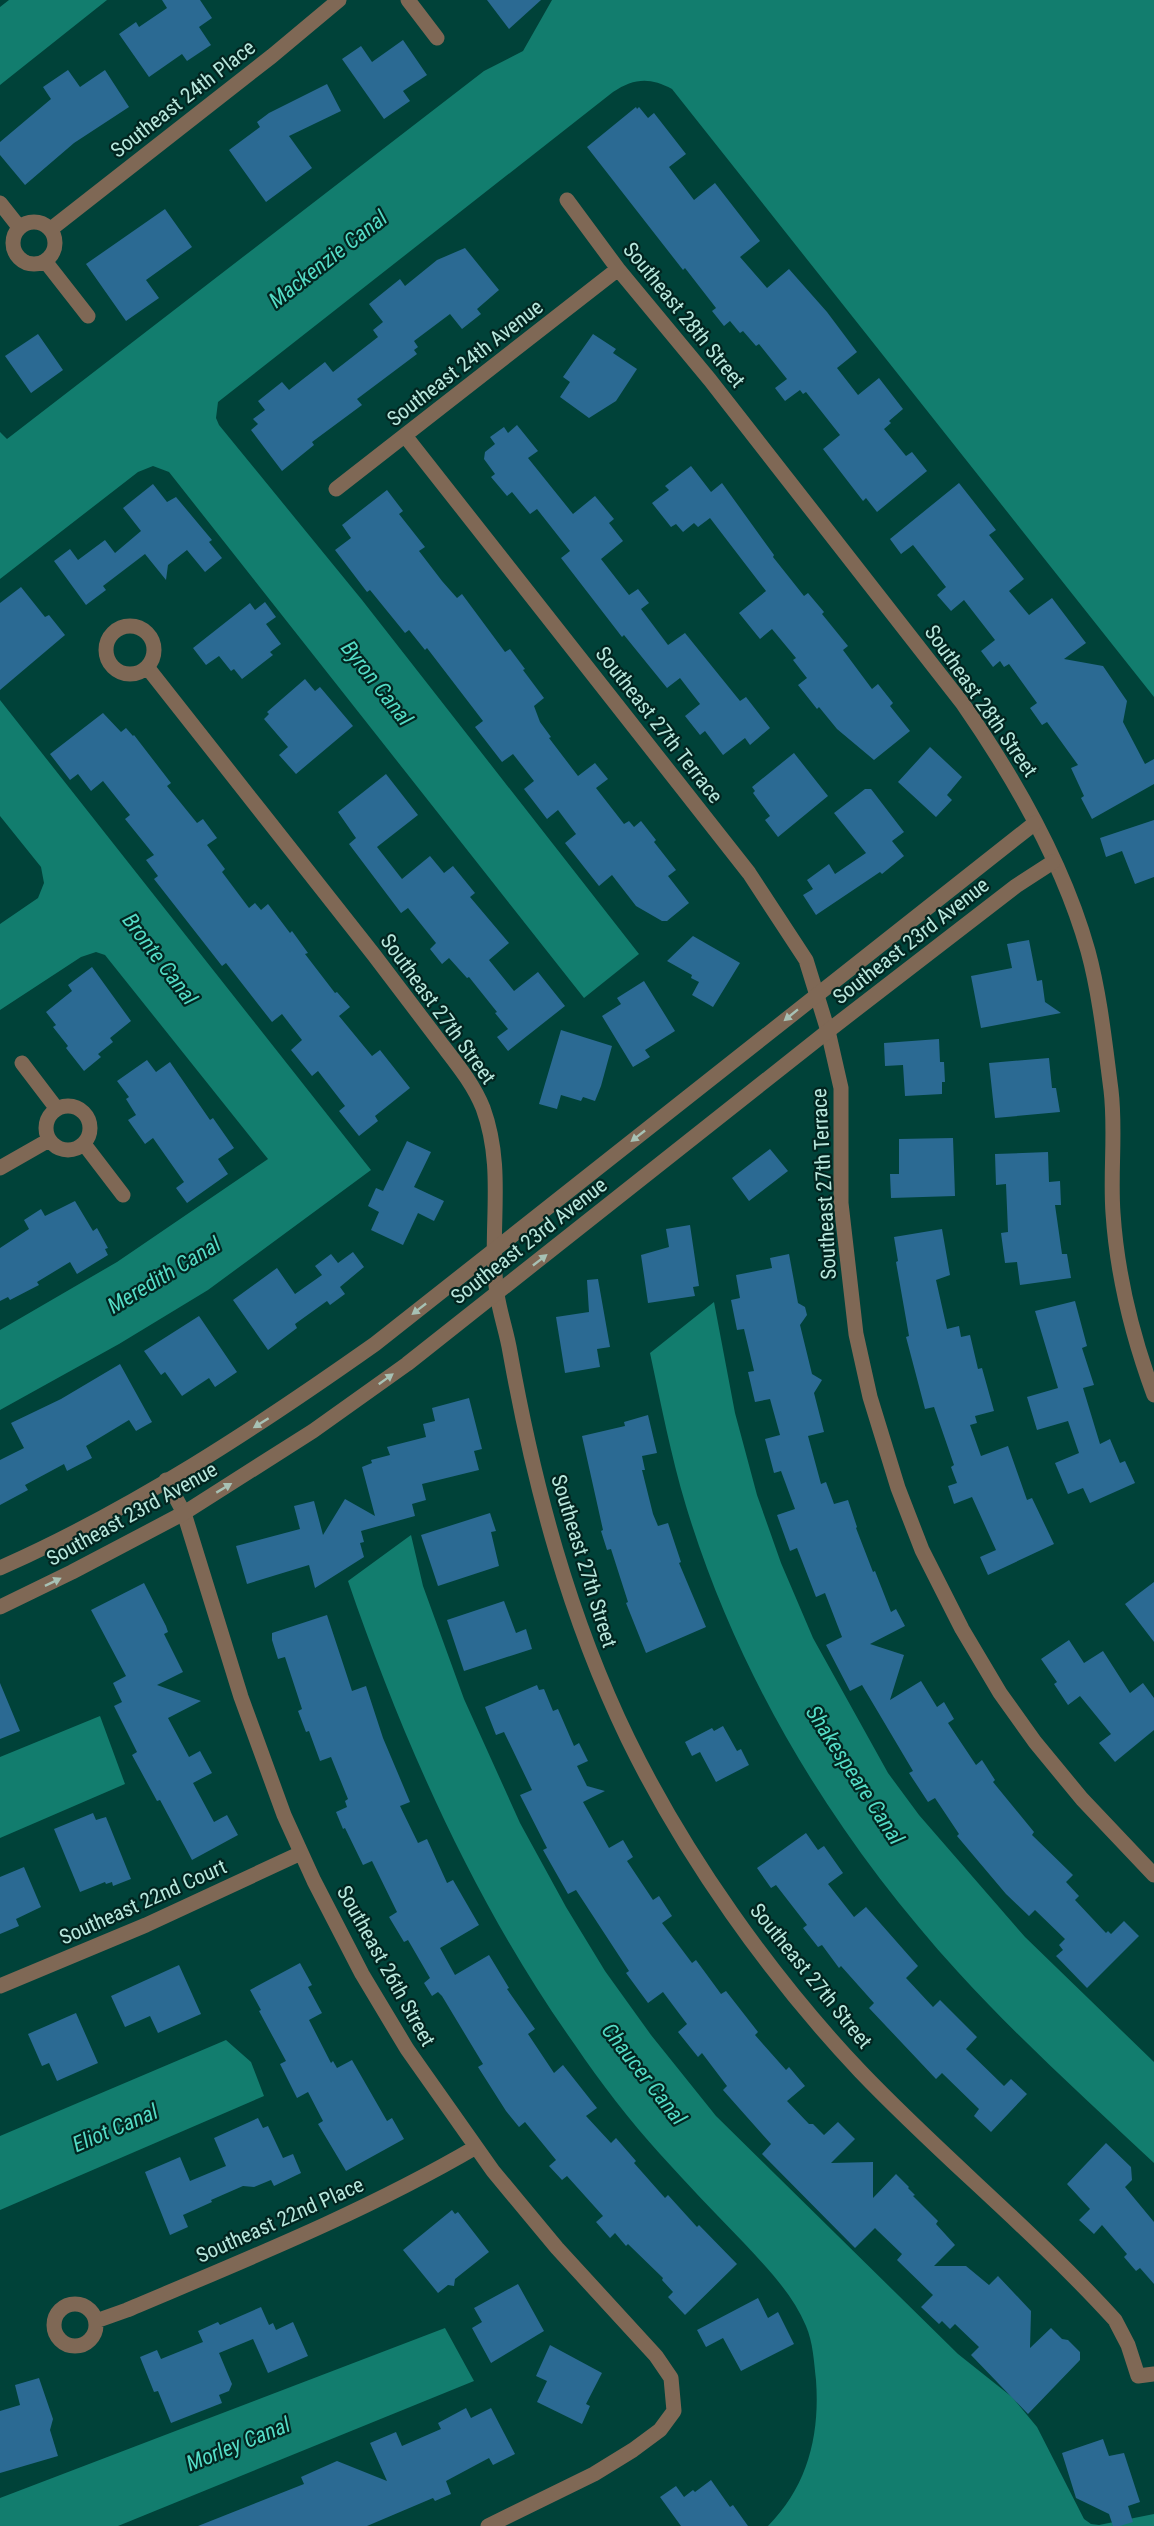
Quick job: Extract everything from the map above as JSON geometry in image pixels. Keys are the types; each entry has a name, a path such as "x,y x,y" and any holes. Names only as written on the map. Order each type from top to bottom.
{"street":[{"name":"Southeast 24th Place","path":"51,230 272,56 339,0"},
{"path":"408,0 437,38"},
{"name":"Southeast 28th Street","path":"567,200 618,269 710,380 963,704 993,747 1035,823 1072,903 1094,975 1111,1092 1113,1214 1118,1256 1131,1318 1154,1395"},
{"path":"0,203 19,227"},
{"path":"34,221 41,222 51,230 56,244 54,251 45,261 30,264 18,257 12,244 19,227 34,221"},
{"path":"45,261 88,316"},
{"name":"Southeast 24th Avenue","path":"336,489 406,437 618,269"},
{"name":"Southeast 27th Terrace","path":"406,437 749,873 806,960 828,1031 842,1088 844,1240 856,1334 870,1397 898,1488 922,1550 952,1609 1000,1693 1035,1742 1082,1799 1154,1875"},
{"name":"Southeast 27th Street","path":"147,667 472,1084 490,1132 495,1157 497,1293 523,1428 543,1509 565,1582 596,1668 628,1739 678,1830 701,1868 759,1948 821,2026 880,2091 1116,2320 1128,2345 1138,2376 1154,2374"},
{"name":"Southeast 23rd Avenue","path":"0,1568 104,1516 166,1480 297,1399 375,1344 1035,823"},
{"name":"Southeast 23rd Avenue","path":"0,1607 184,1513 313,1431 407,1364 828,1031 1016,886 1053,862"},
{"path":"22,1064 57,1109"},
{"path":"71,1106 84,1112 88,1118 90,1131 84,1144 72,1150 66,1150 53,1145 49,1140 46,1126 48,1119 57,1109 71,1106"},
{"path":"0,1168 49,1140"},
{"path":"84,1144 123,1195"},
{"name":"Southeast 26th Street","path":"166,1480 184,1513 241,1697 284,1815 301,1853 385,2014 476,2147 557,2248 656,2356 671,2378 674,2411 660,2430 594,2474 488,2526"},
{"name":"Southeast 22nd Court","path":"0,1986 146,1925 301,1853"},
{"name":"Southeast 22nd Place","path":"96,2321 158,2297 361,2208 433,2173 476,2147"}],"water":[{"path":"9,0 107,0 0,85 0,7"},
{"path":"552,0 1154,0 1154,697 672,89 656,82 635,82 613,92 218,402 216,418 219,425 362,600 639,954 584,998 169,472 153,466 138,472 0,579 0,432 7,439 484,71 523,51"},
{"path":"0,700 371,1170 208,1290 119,1344 0,1410 0,1330 117,1262 268,1159 105,955 96,952 81,957 0,1010 0,924 38,898 44,883 41,867 0,816"},
{"name":"Shakespeare Canal","path":"714,1302 735,1413 757,1495 781,1563 813,1638 888,1773 919,1815 1025,1937 1154,2062 1154,2163 1005,2021 913,1920 871,1867 832,1811 796,1754 763,1694 708,1570 686,1506 650,1353"},
{"name":"Chaucer Canal","path":"411,1535 423,1586 464,1699 520,1823 566,1907 605,1971 651,2035 716,2116 958,2354 1012,2397 1037,2427 1084,2519 1091,2524 1099,2525 1154,2514 1154,2526 768,2526 782,2510 802,2477 813,2440 817,2400 813,2352 808,2332 794,2303 778,2281 649,2141 585,2059 505,1936 445,1821 393,1702 348,1581"},
{"path":"100,1716 125,1784 0,1838 0,1757"},
{"name":"Eliot Canal","path":"226,2040 251,2062 264,2096 0,2210 0,2136"},
{"name":"Morley Canal","path":"445,2328 474,2381 118,2526 0,2526 0,2498"}],"building":[{"path":"162,0 200,0 212,18 199,27 211,45 187,61 182,54 149,77 119,34 136,22 139,27 167,8"},
{"path":"487,0 541,0 509,29"},
{"path":"403,40 427,75 403,91 410,101 384,119 342,59 361,46 372,62"},
{"path":"68,70 80,87 105,70 129,107 74,143 25,185 0,155 0,142 51,99 43,87"},
{"path":"327,84 341,111 289,136 312,168 266,202 229,150 260,127 257,122 269,113"},
{"path":"636,107 637,109 639,107 648,118 654,113 686,154 669,167 694,200 715,183 760,241 740,257 767,288 789,269 827,312 857,352 837,368 858,395 879,378 903,409 889,421 891,423 884,429 906,456 912,452 927,471 877,512 866,498 863,501 823,449 840,435 806,392 803,394 800,390 785,401 775,388 787,379 759,344 756,346 743,331 740,333 730,321 724,326 712,311 716,308 685,268 683,270 587,147"},
{"path":"165,209 192,247 146,280 159,298 126,321 86,264"},
{"path":"465,248 499,290 477,309 481,314 462,329 450,314 414,341 418,347 414,350 417,354 357,399 362,405 312,442 314,445 282,471 251,430 258,424 253,419 265,410 258,401 282,382 289,390 325,362 333,372 378,337 373,330 383,322 369,304 400,279 405,286 437,260"},
{"path":"38,334 63,370 31,393 5,356"},
{"path":"593,334 616,349 613,353 637,369 616,401 589,418 560,397 570,382 563,377"},
{"path":"517,425 538,451 528,458 573,514 595,496 614,519 609,523 623,541 601,559 629,595 638,589 649,603 641,609 668,645 685,633 740,701 746,697 770,728 750,745 745,738 723,755 705,731 700,735 685,716 700,704 680,678 667,688 624,635 622,637 561,558 570,551 537,509 530,514 512,492 507,496 491,477 495,474 484,459 485,452 495,444 490,437 504,427 508,433"},
{"path":"691,466 711,492 722,483 774,555 773,557 804,596 808,593 824,612 822,614 848,646 843,650 872,689 878,684 893,703 890,706 910,731 874,760 837,729 798,685 807,678 793,660 796,658 772,629 760,639 739,613 766,591 710,518 698,527 694,523 683,532 676,524 671,527 652,503 669,490 665,486"},
{"path":"959,483 996,530 989,535 1024,579 1009,591 1029,615 1052,598 1086,643 1064,659 1103,666 1127,701 1123,722 1145,764 1154,759 1154,784 1092,819 1081,798 1084,796 1071,768 1078,765 1047,722 1042,725 1030,708 1037,703 1009,664 1004,667 1000,661 993,667 981,651 995,640 964,600 951,611 937,595 946,587 913,545 901,554 890,539"},
{"path":"153,484 167,502 176,497 212,540 209,542 222,558 205,572 187,550 168,565 166,580 145,554 103,586 106,590 86,605 54,561 70,549 78,560 105,540 115,553 141,531 123,508"},
{"path":"387,490 403,511 399,514 425,547 419,551 457,598 462,594 505,652 510,649 544,698 534,706 540,722 551,737 549,738 578,776 595,763 608,779 596,788 624,824 629,821 634,827 641,821 676,870 668,876 689,903 667,921 662,921 636,906 612,875 599,886 565,843 576,834 558,810 547,819 524,789 534,781 513,754 502,762 475,727 483,721 427,648 425,650 409,630 405,633 370,590 367,592 335,550 351,538 342,525"},
{"path":"21,587 45,617 49,615 65,635 0,690 0,603"},
{"path":"265,602 276,617 266,624 281,644 270,652 273,655 242,679 234,669 231,671 219,656 206,665 193,648 250,603 255,610"},
{"path":"305,679 315,691 320,687 353,726 296,774 279,755 288,747 264,719 269,714 267,712"},
{"path":"103,713 121,732 126,728 134,735 171,783 167,786 197,823 203,819 217,838 207,845 225,869 222,872 249,908 255,903 261,910 268,904 290,933 292,931 308,953 305,954 335,993 337,992 350,1007 339,1016 372,1056 380,1050 410,1088 375,1116 378,1121 359,1136 339,1111 345,1106 318,1071 312,1076 291,1050 302,1040 282,1014 272,1022 226,963 222,966 154,879 158,876 146,860 154,855 125,819 130,815 103,781 91,791 78,774 70,780 50,754"},
{"path":"930,747 962,777 947,795 952,800 936,817 898,782"},
{"path":"794,753 828,796 778,837 765,820 770,816 753,793 755,791 752,787"},
{"path":"386,774 418,815 377,847 402,879 430,856 444,873 453,866 475,893 470,897 509,943 489,960 514,991 538,972 565,1006 508,1051 497,1037 508,1029 495,1013 497,1012 469,977 467,978 449,958 442,964 430,949 436,943 408,908 401,913 349,844 356,838 338,812"},
{"path":"865,789 871,789 904,832 892,841 904,856 882,874 880,872 816,915 803,895 813,889 807,880 829,864 835,874 866,853 834,813"},
{"path":"1154,820 1154,877 1135,884 1122,851 1106,857 1100,838"},
{"path":"693,936 740,963 713,1007 692,995 699,982 691,978 692,975 667,961"},
{"path":"1029,940 1037,981 1042,980 1045,1002 1061,1013 981,1028 971,976 1012,968 1007,944"},
{"path":"92,967 131,1021 110,1038 113,1042 98,1054 101,1057 84,1071 66,1048 68,1046 53,1027 56,1025 46,1012 72,991 68,985"},
{"path":"644,981 675,1031 645,1050 650,1057 633,1067 602,1016 621,1004 617,998"},
{"path":"561,1030 612,1046 595,1101 583,1097 581,1101 561,1095 557,1109 539,1104"},
{"path":"939,1039 940,1062 944,1062 945,1082 942,1082 942,1094 905,1096 903,1065 885,1066 884,1043"},
{"path":"1049,1058 1052,1088 1056,1088 1060,1112 995,1118 989,1063"},
{"path":"147,1060 156,1072 170,1062 210,1120 213,1118 234,1148 218,1159 228,1174 187,1203 176,1188 184,1182 153,1138 145,1144 128,1120 136,1115 126,1099 129,1097 117,1081"},
{"path":"953,1138 955,1196 891,1198 890,1174 899,1174 899,1139"},
{"path":"407,1141 431,1152 414,1187 444,1201 434,1221 418,1213 403,1245 371,1230 379,1212 368,1206 376,1188 383,1191"},
{"path":"770,1149 788,1171 749,1201 732,1178"},
{"path":"1048,1152 1049,1182 1060,1181 1061,1205 1055,1205 1062,1254 1067,1254 1071,1278 1020,1285 1017,1262 1005,1263 1001,1233 1008,1232 1006,1184 996,1185 995,1154"},
{"path":"75,1201 93,1231 97,1228 108,1248 105,1249 108,1255 77,1274 70,1262 37,1282 39,1285 10,1300 8,1297 0,1301 0,1248 29,1229 24,1220 41,1209 45,1216"},
{"path":"690,1225 699,1286 693,1287 695,1296 648,1303 641,1255 669,1247 666,1229"},
{"path":"942,1229 950,1275 936,1280 947,1329 959,1326 961,1337 970,1335 978,1369 982,1368 994,1411 975,1416 977,1423 970,1425 981,1456 1008,1446 1027,1500 1032,1498 1054,1544 988,1575 980,1557 996,1550 972,1497 954,1504 948,1486 957,1483 951,1467 954,1465 934,1407 925,1409 906,1337 909,1336 896,1262 898,1261 894,1237"},
{"path":"353,1252 364,1267 340,1287 345,1294 330,1305 327,1301 295,1324 297,1328 268,1350 233,1300 277,1268 295,1294 322,1275 315,1266 331,1254 338,1263"},
{"path":"789,1254 798,1303 805,1307 807,1315 800,1325 812,1374 822,1380 814,1393 824,1432 808,1436 821,1484 826,1482 834,1504 848,1500 856,1528 891,1612 896,1609 905,1626 870,1644 904,1655 890,1700 921,1681 937,1707 944,1702 954,1719 948,1723 976,1765 982,1760 995,1780 993,1782 1034,1832 1032,1835 1073,1875 1066,1882 1079,1896 1075,1900 1106,1933 1108,1931 1111,1934 1124,1921 1139,1936 1087,1988 1056,1956 1063,1950 1059,1945 1065,1939 1035,1910 1029,1916 1006,1894 957,1836 959,1834 935,1798 928,1802 909,1773 913,1771 862,1685 850,1691 826,1645 842,1637 825,1593 816,1597 797,1548 790,1551 777,1515 795,1509 781,1471 774,1473 765,1439 780,1435 770,1399 755,1402 748,1372 754,1371 744,1329 737,1330 731,1300 740,1298 736,1275 772,1268 770,1258"},
{"path":"598,1279 610,1347 597,1349 600,1367 565,1373 556,1317 589,1312 587,1280"},
{"path":"1075,1301 1087,1346 1082,1348 1094,1385 1083,1388 1100,1444 1110,1439 1120,1463 1125,1461 1135,1483 1090,1503 1083,1488 1068,1494 1055,1463 1079,1453 1068,1421 1037,1430 1027,1397 1058,1388 1035,1311"},
{"path":"199,1316 237,1372 215,1387 209,1378 182,1396 165,1372 161,1375 144,1351"},
{"path":"120,1364 152,1422 136,1431 129,1420 86,1446 92,1458 67,1471 64,1464 25,1485 28,1490 0,1505 0,1460 24,1448 11,1423 61,1399"},
{"path":"469,1398 482,1449 474,1451 479,1470 422,1484 426,1500 412,1504 415,1516 361,1531 364,1542 360,1543 364,1557 315,1588 309,1565 247,1584 236,1546 300,1529 294,1506 314,1501 323,1535 345,1499 375,1516 362,1467 372,1463 371,1460 390,1455 387,1447 426,1437 423,1424 435,1421 432,1408"},
{"path":"648,1415 657,1453 642,1456 645,1470 642,1470 653,1514 658,1526 668,1523 681,1562 679,1563 706,1627 646,1653 626,1603 628,1602 611,1549 607,1550 601,1531 603,1530 582,1436 625,1426 624,1422"},
{"path":"490,1513 496,1531 491,1532 499,1566 438,1586 421,1535"},
{"path":"1154,1582 1154,1642 1125,1604"},
{"path":"144,1583 166,1626 168,1632 164,1634 183,1672 157,1685 201,1701 168,1718 189,1757 200,1751 212,1773 193,1783 214,1822 227,1815 238,1835 192,1860 160,1800 157,1801 132,1755 137,1752 114,1706 122,1702 113,1683 126,1676 91,1610"},
{"path":"504,1601 516,1633 526,1629 532,1649 464,1671 447,1620"},
{"path":"327,1615 352,1691 366,1686 383,1738 410,1802 400,1806 418,1843 427,1839 447,1883 453,1880 479,1925 440,1948 455,1975 489,1955 509,1988 507,1989 535,2029 528,2034 554,2073 563,2065 597,2108 586,2116 611,2143 616,2138 636,2161 634,2163 665,2198 668,2195 697,2227 699,2225 737,2264 685,2315 668,2297 673,2292 662,2280 663,2278 628,2244 626,2246 615,2233 610,2238 596,2222 603,2216 567,2176 562,2180 549,2166 556,2160 525,2122 519,2127 506,2111 478,2067 483,2064 442,1996 438,1992 432,1996 424,1983 430,1978 408,1940 404,1942 389,1917 397,1912 372,1861 363,1865 345,1828 343,1829 336,1812 347,1807 345,1801 348,1799 331,1757 320,1761 309,1731 306,1732 298,1711 302,1709 285,1657 278,1659 272,1640 272,1633"},
{"path":"1069,1640 1084,1663 1103,1651 1130,1693 1143,1683 1154,1698 1154,1730 1115,1762 1099,1743 1111,1734 1080,1696 1068,1705 1054,1684 1057,1682 1041,1659"},
{"path":"0,1683 20,1731 0,1739"},
{"path":"537,1685 539,1690 544,1689 553,1711 558,1709 574,1746 579,1743 588,1761 577,1766 587,1786 605,1791 583,1802 609,1848 623,1840 633,1857 627,1861 653,1900 659,1896 672,1916 662,1923 692,1963 696,1960 721,1994 726,1991 758,2032 755,2035 786,2070 789,2067 805,2086 787,2101 809,2124 813,2124 824,2135 838,2122 855,2139 831,2163 873,2162 873,2198 896,2174 909,2187 915,2195 913,2196 938,2221 936,2224 955,2245 934,2266 966,2266 989,2285 998,2276 1031,2311 1030,2348 1051,2328 1080,2352 1080,2360 1028,2414 971,2355 979,2347 955,2324 950,2329 942,2321 939,2324 921,2307 933,2295 897,2260 902,2254 875,2228 855,2248 762,2154 771,2144 723,2090 727,2086 702,2053 698,2057 678,2032 687,2024 663,1992 648,2003 626,1973 629,1971 576,1890 568,1894 543,1850 547,1848 520,1795 532,1790 504,1732 496,1735 485,1707"},
{"path":"723,1726 737,1751 741,1749 749,1765 716,1782 700,1752 692,1756 685,1742 712,1728 714,1731"},
{"path":"93,1813 96,1820 106,1817 131,1879 113,1886 112,1882 106,1884 105,1882 80,1892 54,1829"},
{"path":"806,1833 818,1850 824,1846 843,1873 828,1884 854,1917 866,1907 918,1966 906,1978 933,2007 940,2000 977,2037 966,2049 1004,2086 1011,2079 1027,2094 991,2132 974,2116 979,2109 942,2073 936,2079 869,2008 874,2003 841,1966 839,1968 822,1945 818,1947 803,1928 807,1925 776,1885 771,1888 757,1868"},
{"path":"24,1867 41,1907 16,1919 19,1926 0,1934 0,1877"},
{"path":"300,1963 312,1985 308,1987 322,2013 309,2020 331,2063 333,2061 337,2068 352,2060 387,2121 392,2118 404,2139 346,2171 318,2124 323,2121 308,2092 297,2098 280,2064 286,2061 250,1990"},
{"path":"179,1965 201,2014 158,2033 150,2016 125,2027 111,1996"},
{"path":"76,2013 98,2063 57,2081 49,2063 42,2066 28,2034"},
{"path":"258,2118 263,2128 268,2126 283,2158 293,2154 301,2173 274,2186 271,2180 254,2187 243,2186 211,2200 212,2202 183,2215 188,2227 170,2235 145,2172 180,2157 190,2181 226,2166 214,2138"},
{"path":"1106,2143 1131,2167 1132,2180 1125,2187 1154,2222 1154,2284 1140,2268 1136,2271 1124,2257 1127,2254 1102,2225 1094,2234 1079,2220 1090,2209 1067,2184"},
{"path":"452,2210 455,2214 458,2212 489,2252 455,2279 454,2286 448,2285 438,2293 403,2250"},
{"path":"518,2284 544,2331 491,2363 472,2328 482,2322 474,2308"},
{"path":"758,2298 768,2318 778,2312 794,2344 741,2371 723,2338 706,2347 697,2330"},
{"path":"261,2307 269,2325 273,2323 276,2330 293,2322 308,2356 268,2373 253,2339 219,2353 232,2384 229,2391 219,2395 222,2403 171,2423 158,2391 154,2392 140,2357 157,2350 161,2359 203,2342 198,2331 218,2322 220,2325"},
{"path":"550,2345 602,2373 586,2404 590,2406 582,2424 537,2402 547,2381 536,2376"},
{"path":"39,2378 53,2419 50,2430 58,2456 0,2473 0,2411 20,2405 15,2385"},
{"path":"466,2408 471,2418 491,2408 515,2454 493,2465 489,2458 446,2481 451,2494 435,2501 433,2498 367,2526 198,2526 304,2484 301,2477 337,2461 387,2481 370,2443 396,2432 402,2446 441,2429 438,2423"},
{"path":"1103,2439 1109,2456 1124,2453 1140,2502 1128,2506 1133,2522 1120,2526 1113,2526 1109,2514 1076,2498 1062,2453"},
{"path":"711,2480 730,2507 733,2505 748,2526 681,2526 660,2497 676,2486 684,2497"}],"water label":[{"name":"Mackenzie Canal","path":"328,259"},
{"name":"Byron Canal","path":"377,683"},
{"name":"Bronte Canal","path":"160,959"},
{"name":"Meredith Canal","path":"164,1275"}]}
